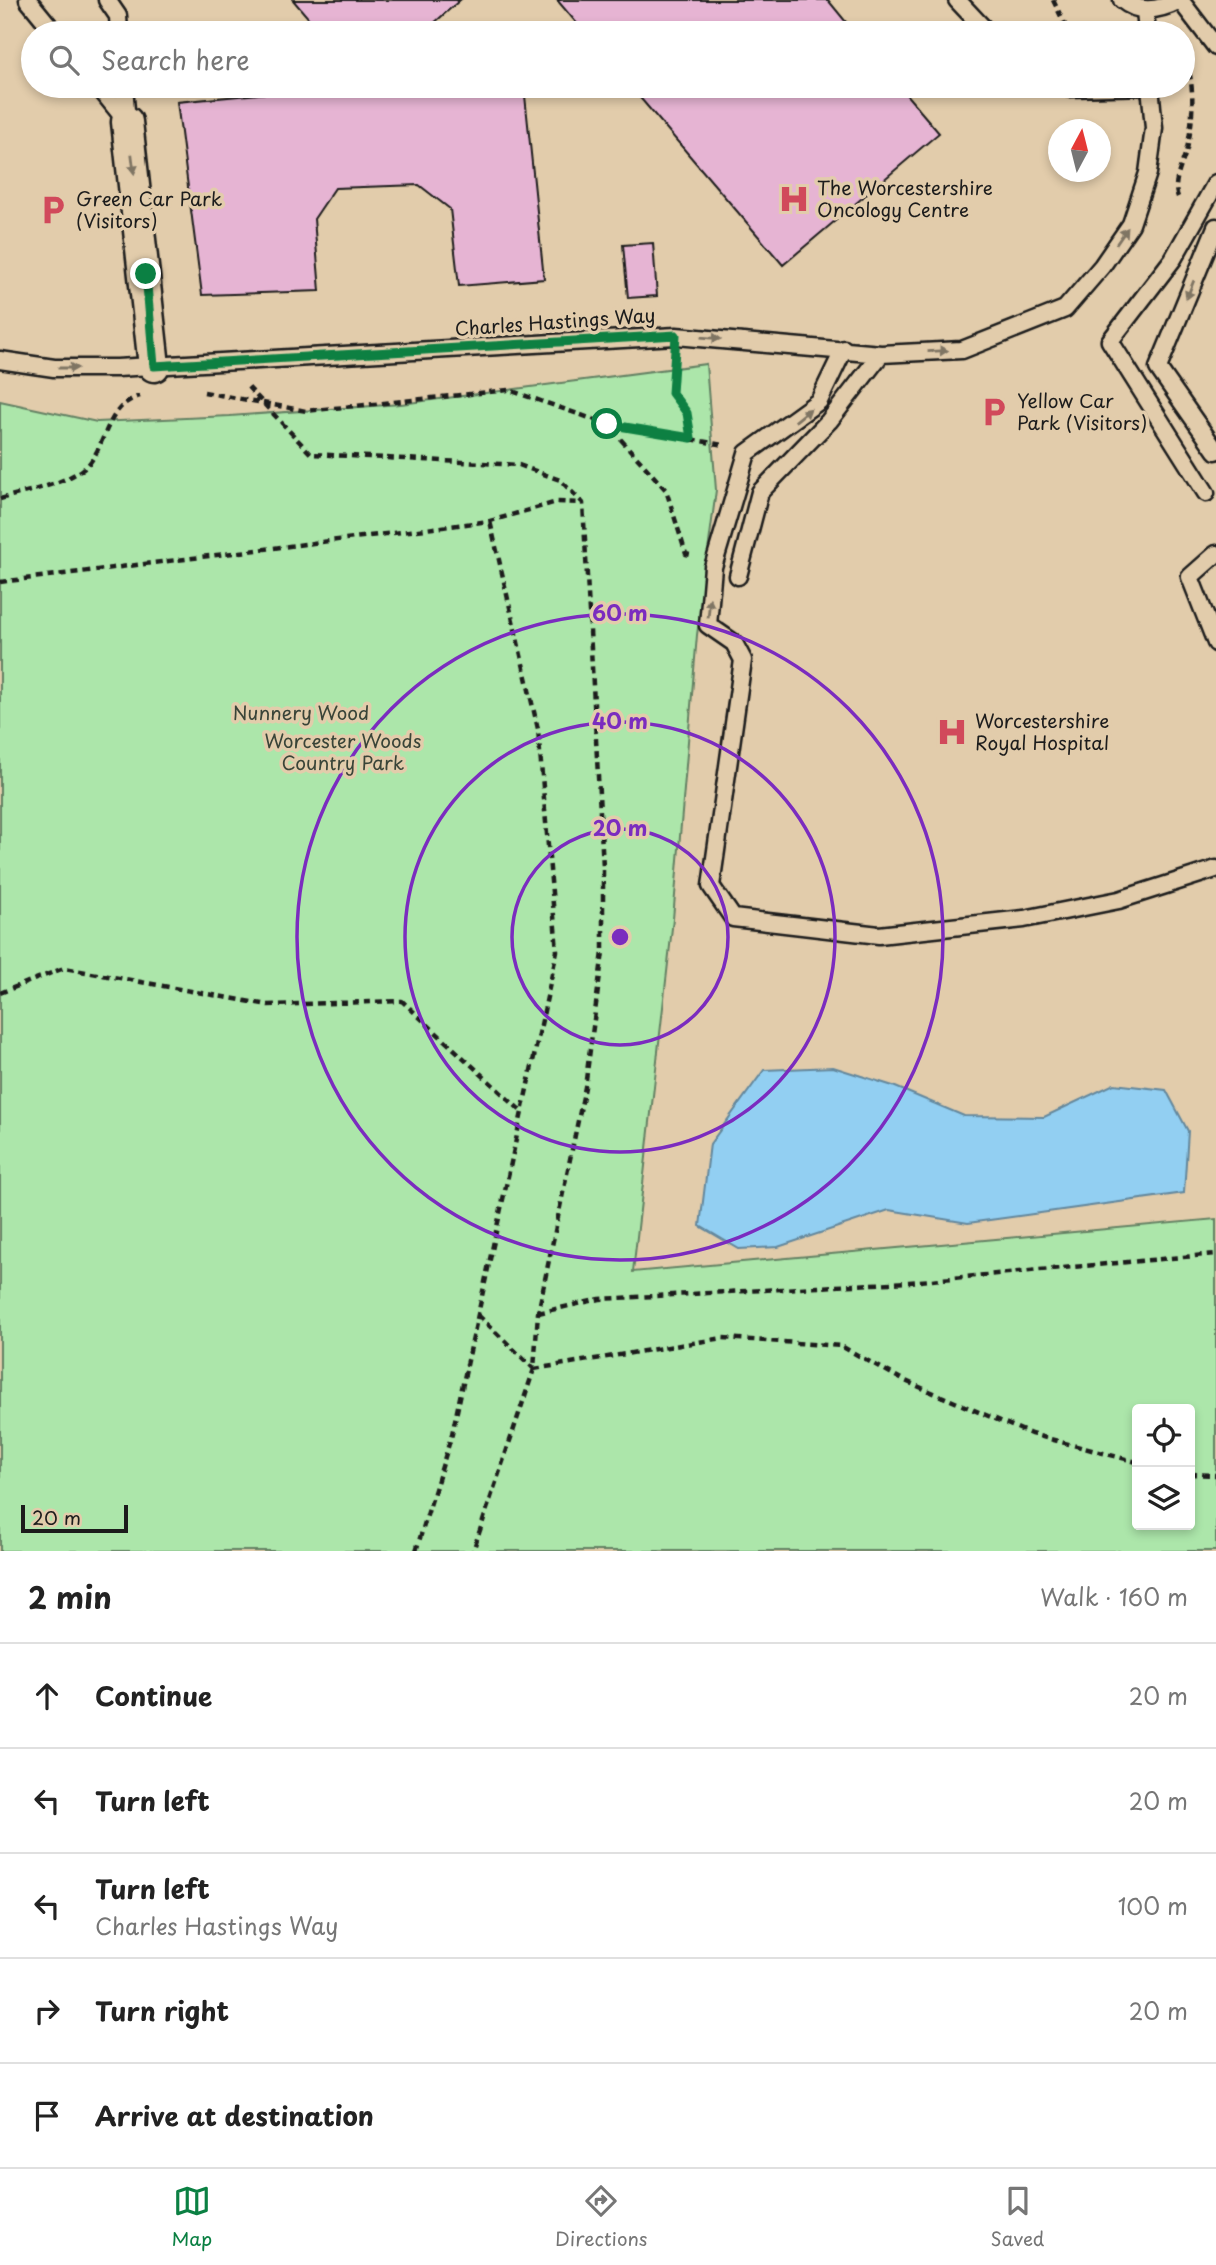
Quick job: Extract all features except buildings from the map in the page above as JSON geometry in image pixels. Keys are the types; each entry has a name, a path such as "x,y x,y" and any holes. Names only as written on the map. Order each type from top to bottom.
{"street":[{"path":"127,122 154,366"}],"lane":[{"path":"28,0 45,21"},
{"path":"107,0 118,21"},
{"path":"957,0 977,21"},
{"path":"1122,0 1145,10 1163,9 1180,0 1216,47"},
{"path":"1145,10 1146,21"},
{"path":"108,98 127,122"},
{"path":"125,98 127,122"},
{"name":"Charles Hastings Way","path":"0,359 54,368 154,366 676,335 881,354 962,350 1065,309 1102,265 1131,224 1148,173 1154,128 1151,98"},
{"path":"1206,493 1110,341 1173,259 1216,183"},
{"path":"1216,227 1158,368 1216,451"},
{"path":"845,349 819,401 747,453 715,560 708,625 734,643 743,660 711,886 733,918 879,936 1024,919 1119,900 1216,869"},
{"path":"738,576 760,492 829,421 881,354"},
{"path":"1216,554 1190,576 1216,643"}],"path":[{"path":"1053,0 1063,21"},
{"path":"1190,229 1175,189 1188,145 1191,98"},
{"path":"676,335 672,393 687,413 691,438"},
{"path":"201,391 306,411 509,390 607,424 691,438 747,453"},
{"path":"0,499 50,485 84,469 114,416 131,399 144,395"},
{"path":"265,404 311,453 519,465 560,480 583,503 603,867 603,952 585,1087 538,1313 534,1369 472,1551"},
{"path":"607,424 666,490 686,554 715,560"},
{"path":"0,582 490,521 558,502 583,503"},
{"path":"416,1551 452,1434 557,951 538,729 490,521"},
{"path":"0,993 64,968 268,1005 402,1001 521,1111"},
{"path":"538,1313 600,1299 909,1282 1216,1254"},
{"path":"477,1314 534,1369"},
{"path":"534,1369 723,1338 841,1346 903,1380 1031,1434 1132,1461"},
{"path":"1195,1474 1216,1475"}],"green space":[{"name":"Nunnery Wood","path":"706,364 716,490 697,635 673,919 633,1272 1216,1219 1216,1551 0,1551 0,401 97,422 401,404"}],"water":[{"path":"833,1067 893,1086 964,1116 1044,1117 1114,1084 1166,1090 1188,1131 1184,1193 968,1223 889,1210 778,1247 739,1249 700,1226 710,1144 764,1070"}],"place":[{"name":"The Worcestershire Oncology Centre","path":"794,199"},
{"name":"Green Car Park (Visitors)","path":"53,210"},
{"name":"Yellow Car Park (Visitors)","path":"994,412"},
{"name":"Worcestershire Royal Hospital","path":"952,732"}],"route":[{"path":"146,274 154,366 676,335 672,393 687,413 691,438 607,424"}],"park label":[{"name":"Worcester Woods Country Park","path":"343,752"}]}
